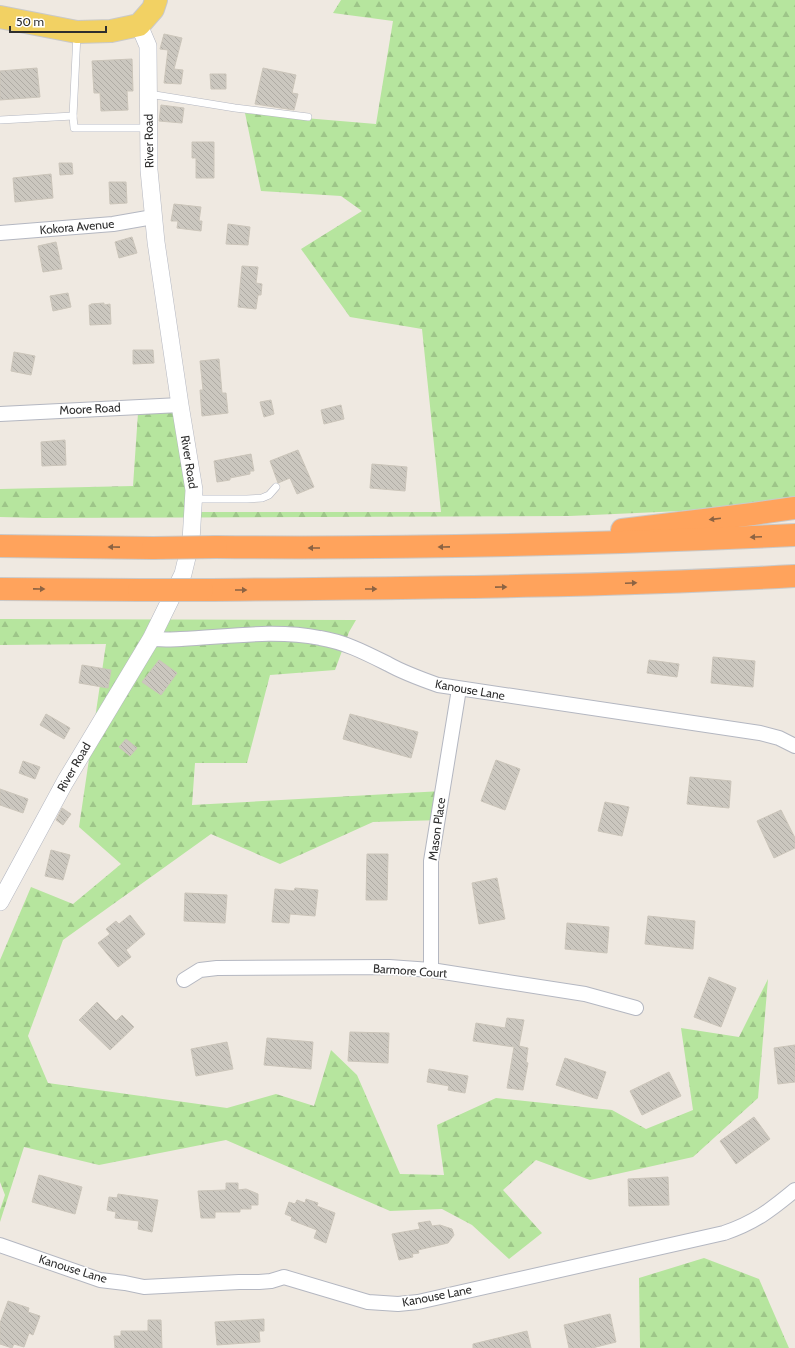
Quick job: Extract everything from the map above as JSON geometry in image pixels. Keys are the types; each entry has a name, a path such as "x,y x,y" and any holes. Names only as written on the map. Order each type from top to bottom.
{"highway":[{"path":"471,547 702,521 795,508"},
{"path":"0,546 153,548 471,547 656,542 795,535"},
{"path":"0,589 202,590 534,586 658,583 795,576"}],"main road":[{"path":"0,17 78,32 111,31 139,25 153,9 156,0"}],"street":[{"name":"River Road","path":"0,902 6,879 151,638 175,592 187,559 191,541 194,490 180,405 153,217 149,170 148,46 139,25"},
{"name":"Kokora Avenue","path":"0,233 113,224 153,217"},
{"name":"Moore Road","path":"0,414 180,405"},
{"name":"Kanouse Lane","path":"151,638 180,639 239,634 295,634 321,638 338,642 363,651 412,676 438,685 760,733 779,738 795,746"},
{"name":"Mason Place","path":"431,970 431,861 459,689"},
{"name":"Barmore Court","path":"184,980 200,970 217,968 389,968 431,970 585,994 636,1008"},
{"name":"Kanouse Lane","path":"0,1245 100,1280 144,1287 259,1282 271,1281 284,1277 368,1302 398,1304 418,1302 724,1233 759,1218 795,1190"}],"lane":[{"path":"78,32 73,116 74,128 149,128"},
{"path":"149,94 235,108 308,117"},
{"path":"0,120 73,116"},
{"path":"194,499 262,498 269,495 276,487"}],"green space":[{"path":"341,0 795,0 795,500 681,511 570,516 0,517 0,489 133,486 138,413 186,407 201,512 441,512 422,329 350,317 301,249 362,211 341,196 261,191 245,113 376,124 393,21 333,13"},
{"path":"0,619 356,620 349,632 335,670 270,675 247,763 195,763 192,805 442,791 441,820 373,822 280,864 211,834 63,940 28,1036 48,1083 227,1108 276,1094 314,1106 331,1050 357,1075 400,1174 444,1175 437,1125 496,1098 612,1110 646,1129 693,1110 681,1028 739,1037 768,979 758,1098 693,1157 590,1180 536,1160 503,1190 542,1233 509,1259 472,1225 442,1209 390,1211 226,1140 99,1165 24,1147 0,1222 0,1210 5,1195 0,1182 0,960 31,887 73,904 121,864 79,827 106,644 0,645"},
{"path":"704,1258 759,1279 789,1348 640,1348 639,1278"}],"building":[{"path":"164,34 182,38 174,69 183,70 181,84 164,83 168,50 160,49"},
{"path":"132,59 133,91 127,91 128,110 101,111 100,93 94,93 92,61"},
{"path":"37,68 40,97 0,100 0,71"},
{"path":"263,68 296,75 292,93 298,94 294,110 255,104"},
{"path":"210,74 226,74 226,89 211,89"},
{"path":"161,105 184,108 182,123 159,121"},
{"path":"192,142 214,142 214,178 196,178 196,158 192,158"},
{"path":"59,163 72,163 73,174 60,175"},
{"path":"51,174 53,198 15,202 13,178"},
{"path":"109,182 126,182 127,203 110,204"},
{"path":"174,204 201,207 199,221 202,221 201,231 177,228 178,221 171,221"},
{"path":"228,224 250,227 248,245 226,244"},
{"path":"132,237 137,253 119,258 115,242"},
{"path":"56,242 62,269 43,272 38,246"},
{"path":"242,266 258,267 256,283 262,284 261,295 258,295 256,309 238,307"},
{"path":"68,293 71,307 53,311 50,296"},
{"path":"104,303 104,305 110,304 111,324 90,325 89,305"},
{"path":"133,350 153,350 154,363 133,364"},
{"path":"14,352 35,356 31,375 11,371"},
{"path":"219,359 222,393 226,393 228,413 202,416 200,390 203,390 200,361"},
{"path":"271,400 274,414 264,417 260,402"},
{"path":"341,405 344,419 324,424 321,410"},
{"path":"65,440 66,465 42,466 41,442"},
{"path":"298,450 314,487 297,494 290,478 278,483 270,461"},
{"path":"251,454 254,471 250,471 250,474 230,478 230,480 217,482 214,461"},
{"path":"372,464 407,467 405,491 370,488"},
{"path":"713,657 755,661 753,687 711,683"},
{"path":"159,660 177,673 161,695 142,682"},
{"path":"649,660 679,664 677,677 647,673"},
{"path":"82,665 111,670 108,688 79,683"},
{"path":"46,714 70,728 64,739 40,725"},
{"path":"350,714 418,732 411,758 343,739"},
{"path":"126,739 137,748 130,756 119,747"},
{"path":"496,760 520,769 505,810 481,801"},
{"path":"23,761 40,767 35,779 19,773"},
{"path":"690,777 731,781 729,808 687,804"},
{"path":"0,789 28,799 23,813 0,805"},
{"path":"605,802 629,807 622,836 598,831"},
{"path":"62,808 71,814 63,825 56,820"},
{"path":"781,810 795,838 795,848 774,858 757,821"},
{"path":"51,850 70,855 63,880 45,876"},
{"path":"367,854 388,854 387,900 366,900"},
{"path":"497,878 505,919 479,924 472,883"},
{"path":"295,888 318,890 315,916 290,914 289,923 272,922 275,889 294,891"},
{"path":"185,893 227,895 225,923 184,921"},
{"path":"130,915 145,934 126,950 131,957 118,967 98,943 110,934 106,929 116,921 119,924"},
{"path":"648,916 695,921 693,949 645,944"},
{"path":"567,923 609,927 607,953 565,949"},
{"path":"709,977 736,988 721,1027 694,1017"},
{"path":"97,1002 116,1021 122,1015 134,1027 110,1050 79,1020"},
{"path":"507,1018 524,1020 519,1046 528,1048 526,1062 528,1063 523,1090 507,1088 514,1047 473,1041 476,1023 505,1028"},
{"path":"350,1032 389,1033 388,1063 348,1061"},
{"path":"267,1038 313,1042 311,1069 264,1065"},
{"path":"227,1042 233,1069 196,1076 191,1049"},
{"path":"795,1045 795,1082 778,1084 774,1048"},
{"path":"565,1058 606,1072 597,1099 556,1085"},
{"path":"429,1069 468,1076 465,1093 448,1090 449,1086 427,1082"},
{"path":"669,1072 681,1096 642,1115 630,1091"},
{"path":"754,1117 770,1139 736,1164 720,1141"},
{"path":"39,1175 82,1187 75,1214 32,1202"},
{"path":"668,1177 669,1205 629,1206 628,1179"},
{"path":"226,1183 238,1183 238,1190 246,1189 258,1194 258,1205 251,1205 251,1209 240,1209 240,1212 215,1212 215,1218 201,1218 198,1191 226,1190"},
{"path":"118,1194 158,1200 152,1232 138,1229 139,1221 115,1218 116,1212 107,1210 109,1197 117,1198"},
{"path":"306,1199 318,1203 317,1206 335,1213 326,1243 314,1238 317,1230 291,1220 292,1217 285,1214 289,1202 295,1204 297,1200 305,1203"},
{"path":"430,1221 432,1226 440,1225 452,1229 454,1235 448,1243 418,1250 419,1253 412,1254 413,1257 399,1260 392,1234 420,1229 418,1223"},
{"path":"8,1301 29,1308 28,1312 40,1316 33,1335 29,1333 24,1347 14,1344 12,1348 0,1344 0,1323"},
{"path":"610,1314 616,1342 592,1348 569,1348 564,1325"},
{"path":"264,1319 264,1331 259,1331 260,1342 217,1345 215,1322"},
{"path":"148,1320 161,1320 162,1348 115,1348 114,1336 121,1336 121,1331 148,1331"},
{"path":"527,1331 531,1348 473,1348 473,1344"}]}
